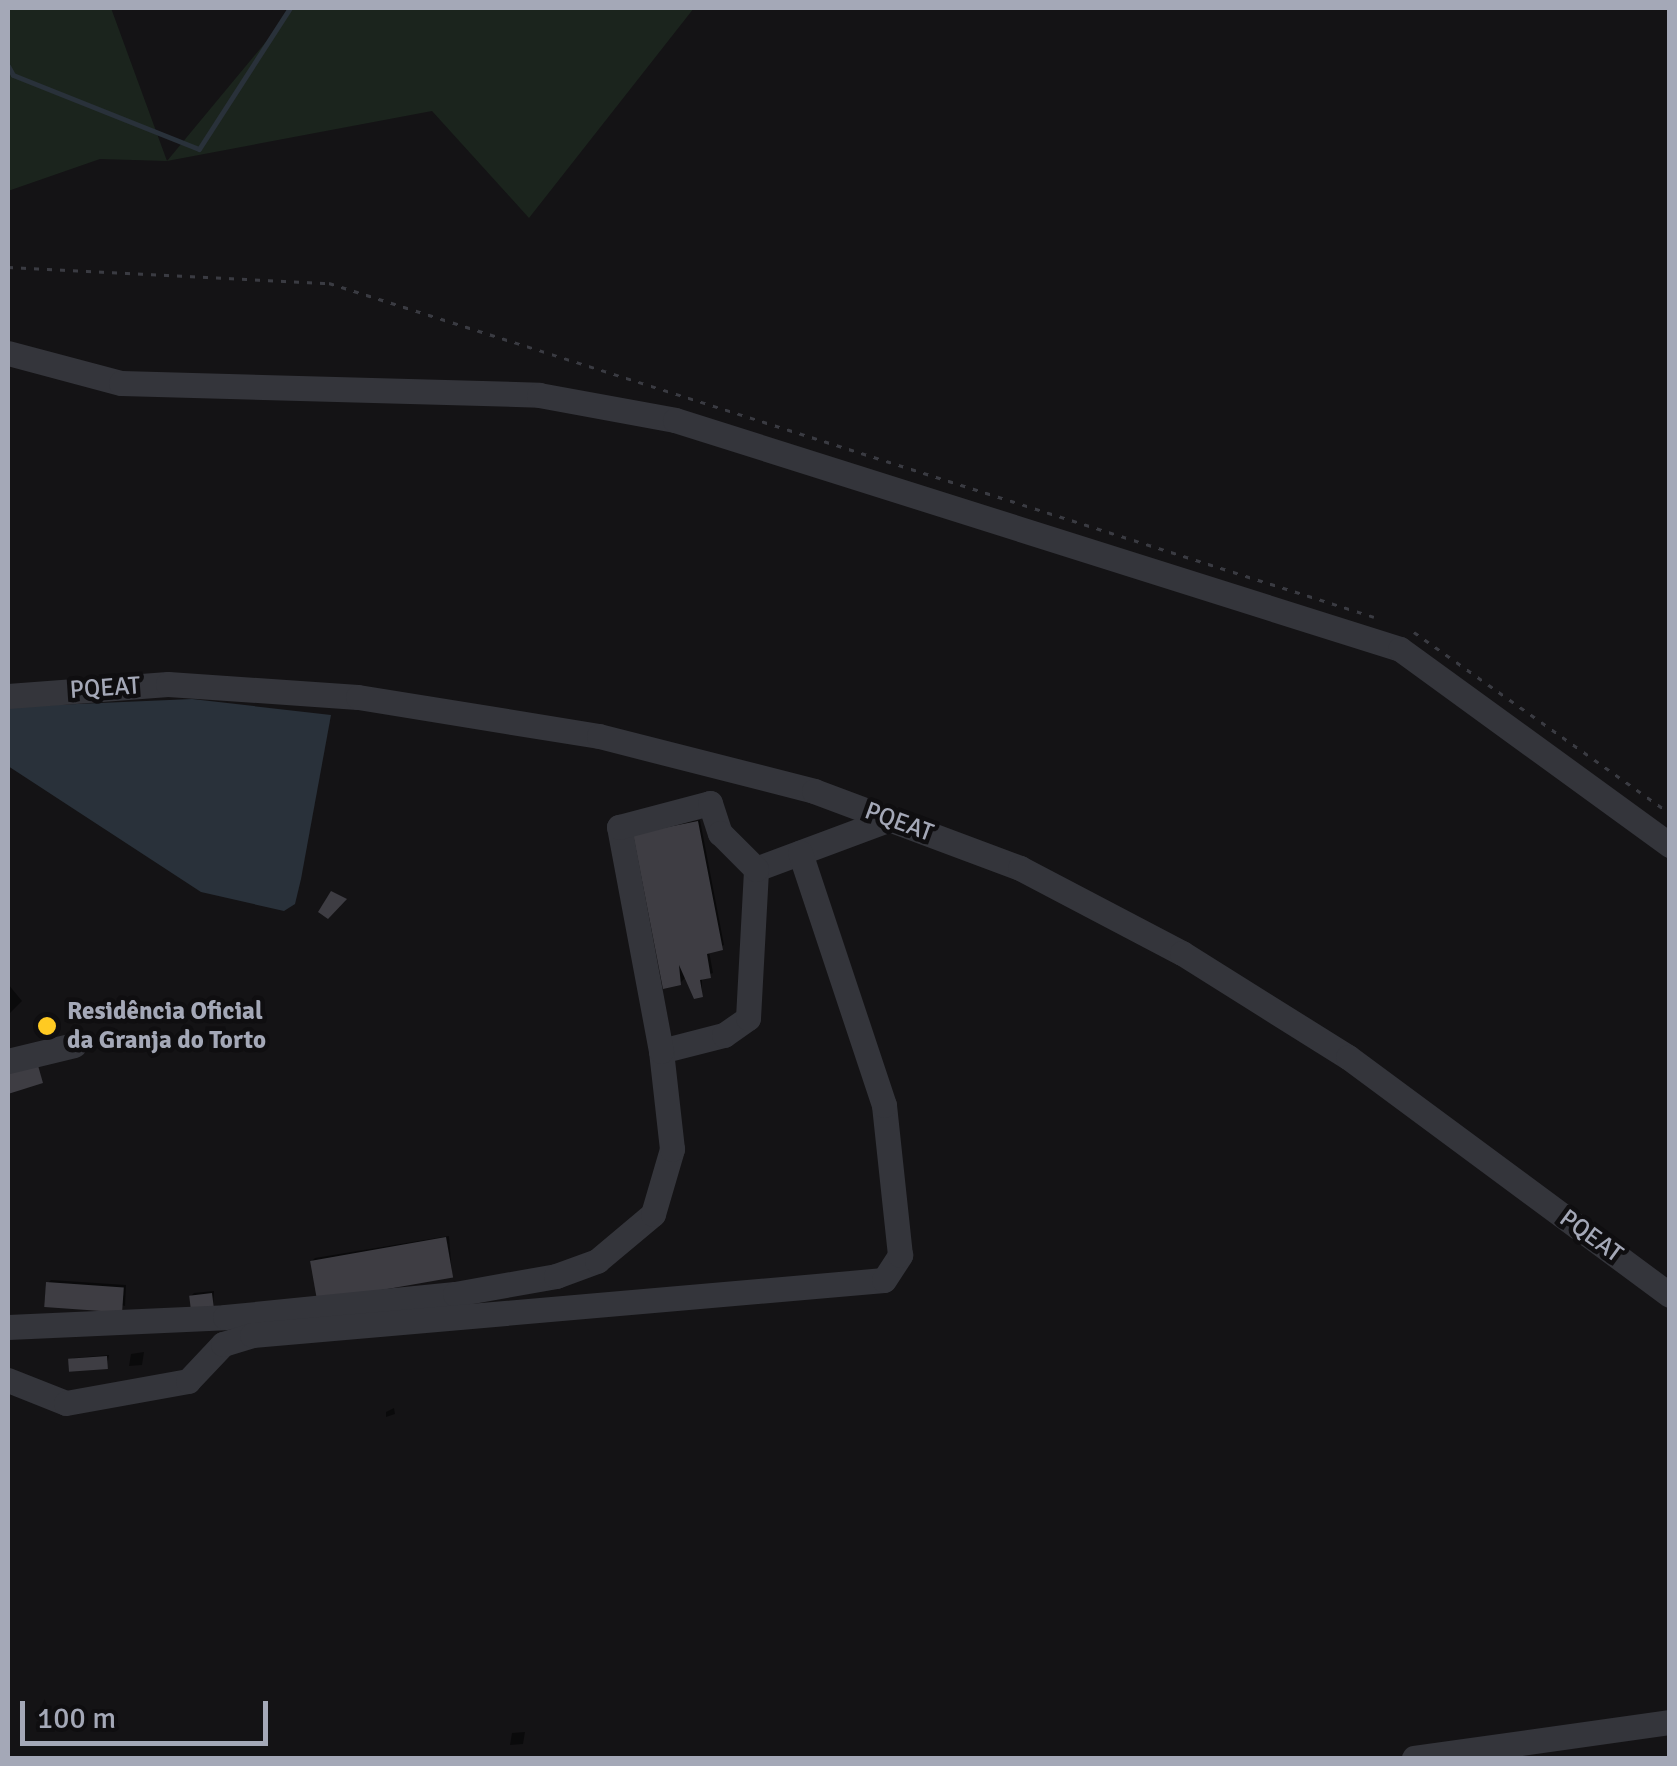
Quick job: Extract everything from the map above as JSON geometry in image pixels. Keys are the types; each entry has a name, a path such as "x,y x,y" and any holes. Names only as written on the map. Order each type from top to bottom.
{"lane":[{"path":"8,353 121,383 539,394 675,420 1400,649 1670,845"},
{"name":"PQEAT","path":"8,696 168,684 386,700 599,736 814,791 1020,868 1182,953 1348,1057 1670,1294"},
{"path":"8,1328 225,1317 456,1294 556,1276 597,1262 653,1214 665,1184 672,1148 661,1051 619,826 710,803 720,833 756,870 748,1018 724,1036 661,1051"},
{"path":"756,870 890,819"},
{"path":"8,1380 66,1402 188,1381 222,1344 252,1334 884,1280 900,1255 884,1106 800,853"},
{"path":"8,1062 74,1045"},
{"path":"1414,1758 1670,1722"}],"shaded area":[{"path":"8,8 111,8 167,161 100,159 8,191"},
{"path":"294,8 694,8 529,218 432,111 167,161"},
{"path":"192,699 331,715 301,879 295,904 284,911 201,892 8,766 8,707"}],"building":[{"path":"698,821 723,950 707,954 711,978 700,980 703,997 694,999 679,965 681,985 663,989 633,834"},
{"path":"331,891 347,899 328,919 318,912"},
{"path":"37,1062 43,1083 8,1094 8,1071"},
{"path":"446,1237 453,1277 317,1301 310,1261"},
{"path":"46,1282 124,1287 122,1312 44,1307"},
{"path":"212,1293 214,1310 191,1313 189,1296"},
{"path":"107,1356 108,1369 69,1372 68,1359"}],"waterway":[{"path":"8,66 13,75 199,149 290,8"}],"place":[{"name":"Residência Oficial da Granja do Torto","path":"47,1026"}]}
